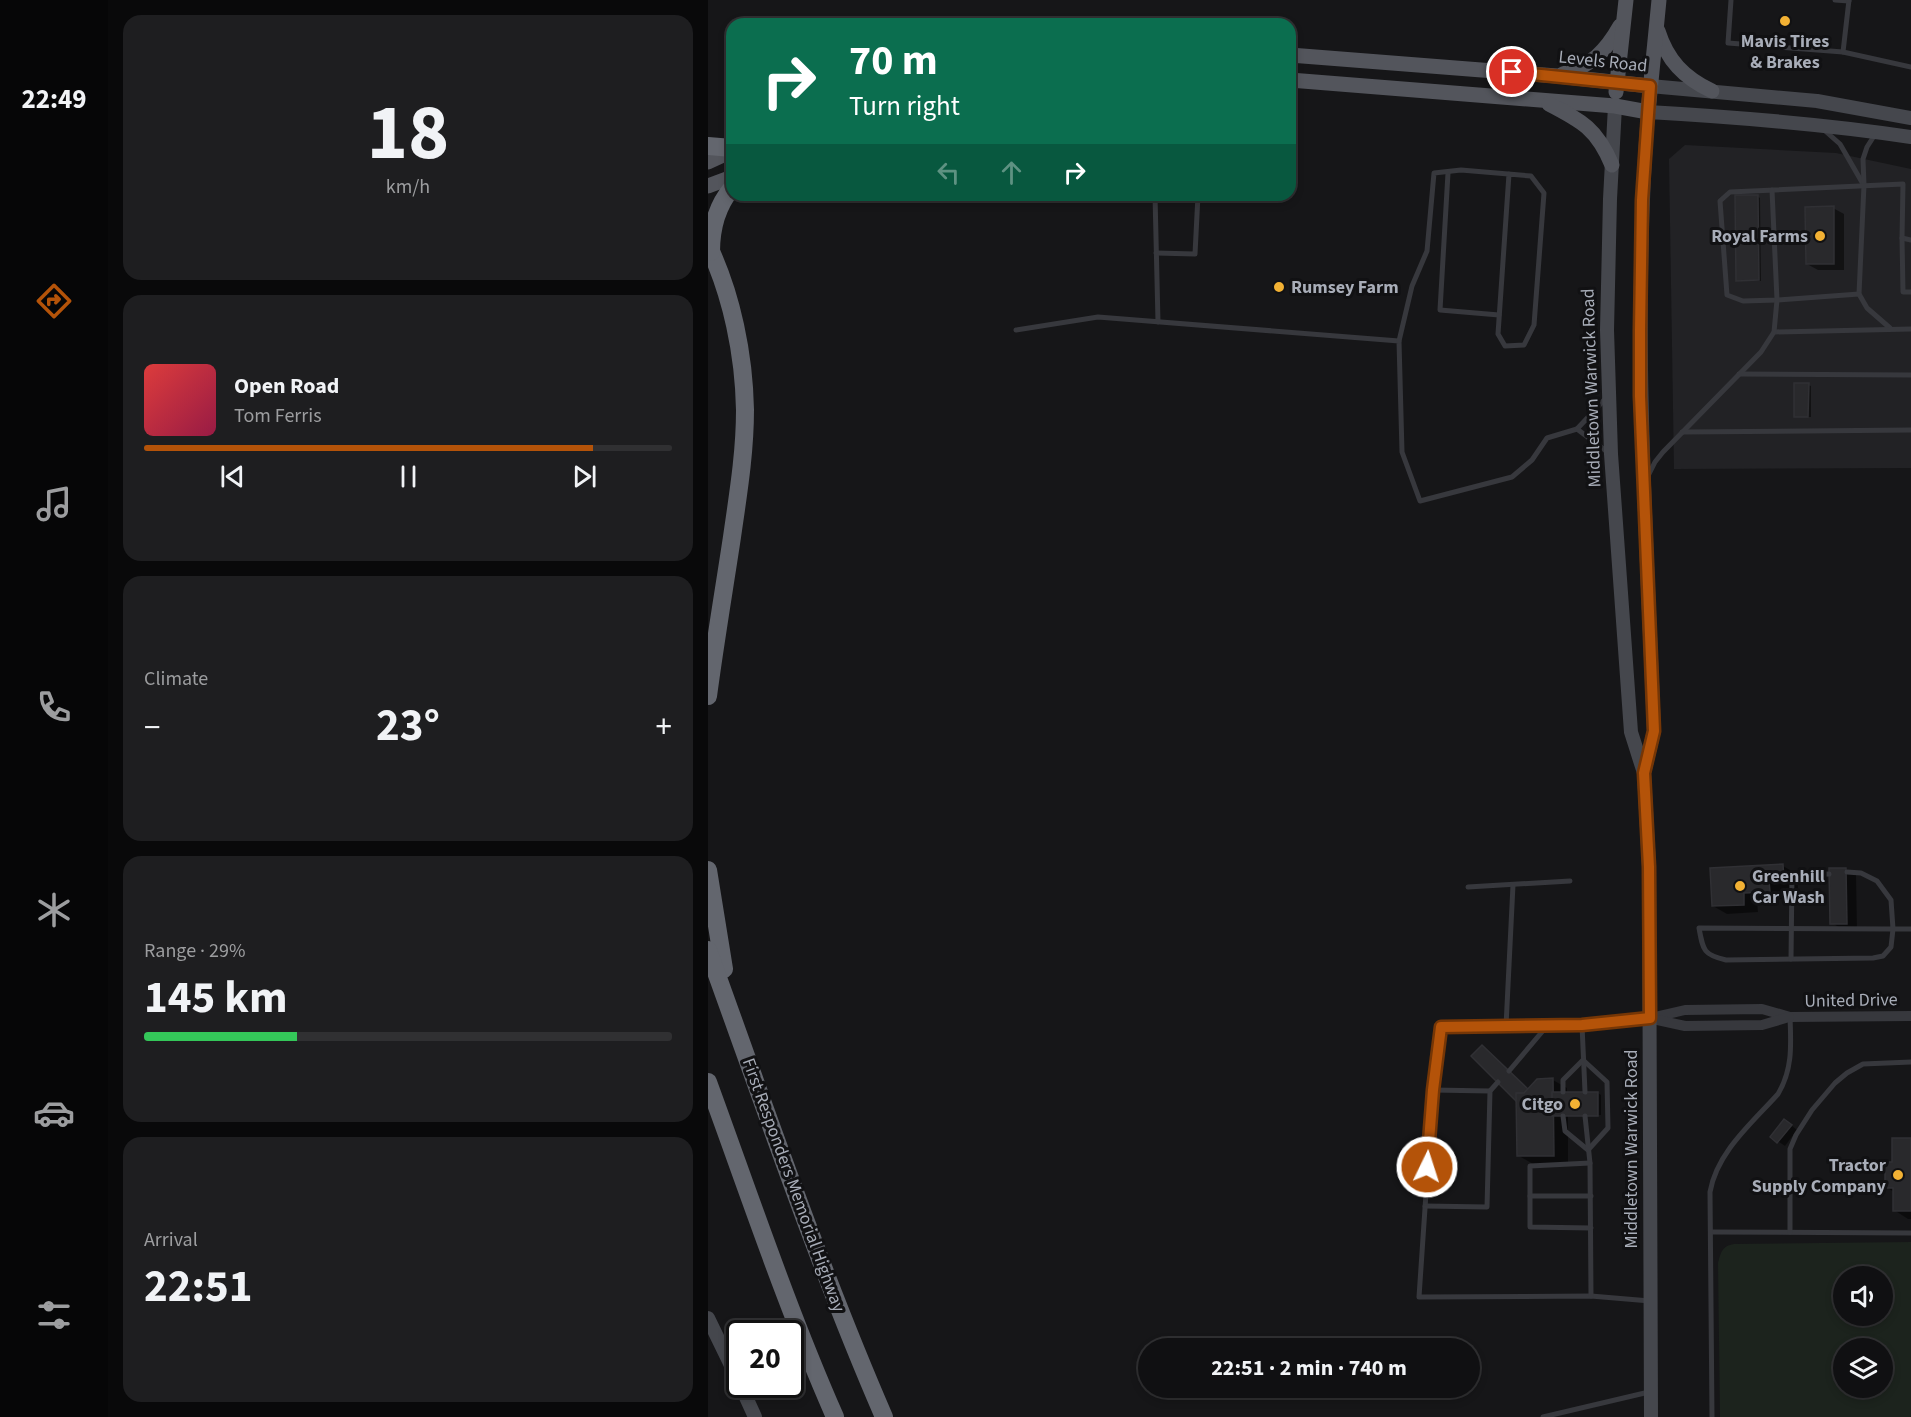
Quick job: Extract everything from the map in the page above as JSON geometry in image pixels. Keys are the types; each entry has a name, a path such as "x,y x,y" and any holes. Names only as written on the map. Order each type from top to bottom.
{"highway":[{"path":"708,146 726,148"},
{"path":"708,696 739,491 745,410 738,342 730,309 710,249 715,219 726,196"},
{"path":"708,870 732,1015"},
{"name":"First Responders Memorial Highway","path":"708,950 816,1248 857,1355 884,1417"},
{"path":"708,1082 774,1264 835,1417"}],"main road":[{"name":"Middletown Warwick Road","path":"1616,106 1626,0"},
{"name":"Middletown Warwick Road","path":"1648,112 1659,0"},
{"path":"1557,76 1575,70 1595,59 1607,47 1624,20"},
{"path":"1656,25 1665,49 1676,66 1690,79 1712,91"},
{"name":"Levels Road","path":"1296,55 1557,76 1650,86"},
{"path":"1296,80 1616,106 1648,112"},
{"path":"1540,100 1580,120 1590,129 1605,148 1612,165"},
{"path":"708,162 726,152"},
{"path":"708,186 726,179"}],"street":[{"name":"Levels Road","path":"1650,86 1817,101 1911,118"},
{"name":"Middletown Warwick Road","path":"1616,106 1606,330 1611,454 1631,732 1644,773 1649,867 1651,1417"},
{"name":"Middletown Warwick Road","path":"1644,773 1654,731 1640,330 1642,200 1648,112"},
{"path":"1648,112 1747,118 1911,137"},
{"name":"United Drive","path":"1650,1018 1685,1010 1726,1009 1762,1009 1790,1017"},
{"name":"United Drive","path":"1650,1018 1685,1026 1696,1026 1762,1025 1790,1017 1911,1016"},
{"path":"708,1318 726,1355"},
{"path":"746,1398 755,1417"}],"lane":[{"path":"1731,0 1728,43 1843,52 1911,67"},
{"path":"1835,0 1849,0 1843,52"},
{"path":"1817,125 1840,144 1864,185"},
{"path":"1876,132 1863,155 1864,185 1859,294 1867,308 1890,328"},
{"path":"1509,174 1498,334 1505,346 1524,345 1534,325 1544,193 1531,176 1509,174 1461,170 1434,173 1427,251 1412,286 1399,341 1402,452 1420,501 1512,477 1532,460 1547,438 1577,429 1609,394"},
{"path":"1448,173 1440,310 1499,315"},
{"path":"1859,294 1743,301 1727,295 1720,201 1730,192 1903,184 1903,292 1911,292"},
{"path":"1644,486 1655,462 1761,352 1774,333 1778,300 1772,190"},
{"path":"1155,201 1158,322"},
{"path":"1156,253 1195,254 1198,201"},
{"path":"1902,238 1911,240"},
{"path":"1016,330 1098,317 1399,341"},
{"path":"1774,333 1911,329"},
{"path":"1739,374 1911,375"},
{"path":"1577,429 1611,454"},
{"path":"1682,432 1911,430"},
{"path":"1847,873 1861,873 1877,881 1892,900 1893,929 1891,947 1883,956 1726,960 1711,956 1702,945 1699,928 1790,929 1893,929 1911,929"},
{"path":"1791,959 1792,875 1829,874"},
{"path":"1468,887 1570,881"},
{"path":"1506,1026 1513,885"},
{"path":"1712,1417 1710,1192 1716,1171 1727,1152 1778,1094 1788,1072 1791,1046 1790,1017"},
{"path":"1650,1018 1582,1025 1441,1027 1433,1090 1419,1296 1591,1296 1651,1301"},
{"path":"1582,1025 1585,1092"},
{"path":"1509,1071 1547,1026"},
{"path":"1563,1092 1563,1080 1583,1060"},
{"path":"1583,1060 1607,1082 1608,1128 1588,1150"},
{"path":"1790,1232 1790,1149 1812,1110 1835,1083 1863,1064 1911,1062"},
{"path":"1425,1206 1487,1207 1490,1091 1498,1082"},
{"path":"1433,1090 1490,1091"},
{"path":"1563,1116 1565,1131 1588,1150"},
{"path":"1585,1116 1590,1163 1591,1296"},
{"path":"1590,1163 1530,1166 1530,1227 1591,1228"},
{"path":"1530,1196 1591,1196"},
{"path":"1711,1232 1911,1233"},
{"path":"1543,1417 1651,1391"}],"shaded area":[{"path":"1685,145 1836,153 1911,169 1911,468 1674,469 1669,159"},
{"path":"1911,1242 1911,1417 1720,1417 1718,1263 1727,1246 1734,1244"}],"building":[{"name":"Royal Farms","path":"1735,195 1758,195 1759,280 1736,281"},
{"name":"Royal Farms","path":"1834,206 1834,264 1806,264 1805,207"},
{"path":"1794,383 1809,383 1808,417 1794,417"},
{"name":"Greenhill Car Wash","path":"1783,864 1784,880 1769,881 1770,892 1744,893 1744,905 1712,906 1710,868"},
{"path":"1829,868 1846,868 1847,924 1830,924"},
{"path":"1482,1045 1529,1090 1517,1102 1471,1056"},
{"path":"1553,1078 1554,1156 1517,1156 1516,1093 1524,1093 1537,1079"},
{"name":"Citgo","path":"1552,1092 1598,1092 1598,1116 1552,1116"},
{"path":"1784,1119 1792,1125 1777,1143 1770,1137"},
{"name":"Tractor Supply Company","path":"1892,1138 1911,1138 1911,1211 1893,1211 1893,1188 1885,1188 1885,1162 1892,1162"}],"place":[{"name":"Mavis Tires & Brakes","path":"1785,21"},
{"name":"Royal Farms","path":"1820,236"},
{"name":"Rumsey Farm","path":"1279,287"},
{"name":"Greenhill Car Wash","path":"1740,886"},
{"name":"Citgo","path":"1575,1104"},
{"name":"Tractor Supply Company","path":"1898,1175"}],"route":[{"path":"1427,1167 1441,1027 1582,1025 1650,1018 1649,867 1644,773 1654,731 1640,396 1642,200 1650,86 1512,72"}]}
